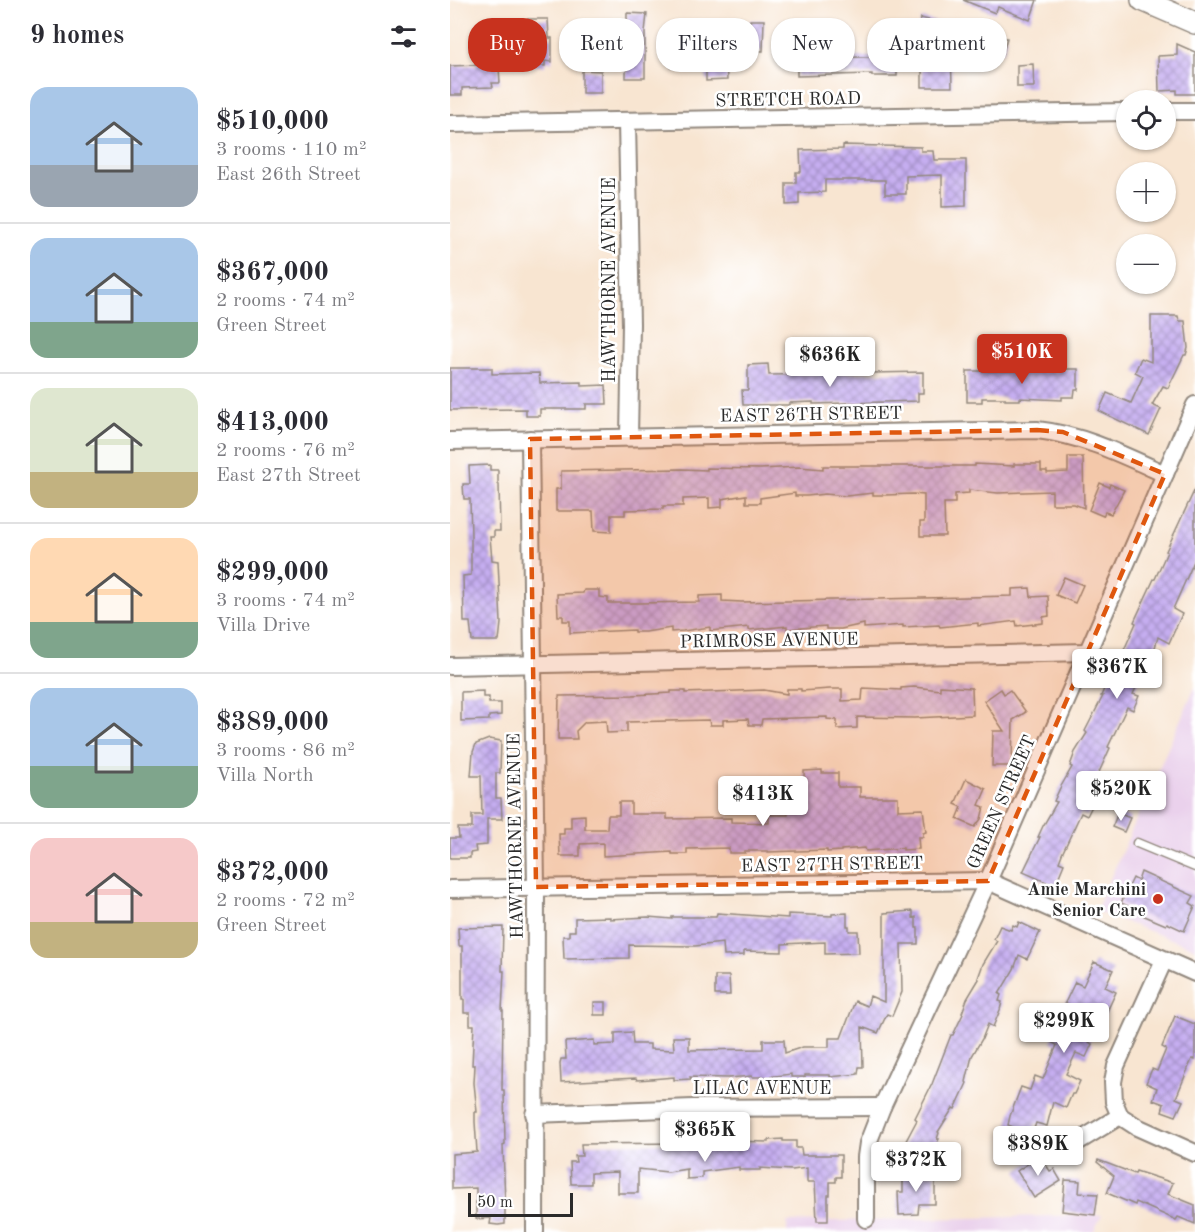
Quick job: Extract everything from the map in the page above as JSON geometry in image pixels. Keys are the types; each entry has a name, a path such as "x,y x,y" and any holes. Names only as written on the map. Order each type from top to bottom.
{"street":[{"path":"1142,0 1195,23"},
{"path":"1176,111 1195,111"},
{"name":"STRETCH ROAD","path":"450,124 1116,112"},
{"name":"HAWTHORNE AVENUE","path":"627,122 631,324 629,437"},
{"name":"GREEN STREET","path":"866,1219 868,1143 882,1107 988,881 1195,405"},
{"name":"EAST 26TH STREET","path":"450,441 1037,430 1063,432 1105,447 1165,474"},
{"name":"HAWTHORNE AVENUE","path":"530,440 536,887 535,1232"},
{"name":"PRIMROSE AVENUE","path":"450,666 1088,652"},
{"name":"EAST 27TH STREET","path":"450,889 988,881 1195,973"},
{"path":"1164,960 1116,1066 1113,1082 1114,1102 1120,1116 1137,1127 1195,1153"},
{"name":"LILAC AVENUE","path":"534,1114 693,1108 882,1107"},
{"path":"1079,1141 1120,1116"}],"lane":[{"path":"1137,843 1195,867"}],"highlighted area":[{"path":"1037,430 1063,432 1165,474 988,881 536,887 530,439"}],"shaded area":[{"path":"1195,687 1195,948 1096,911"},
{"path":"1102,1215 1093,1232 787,1232 787,1222"}],"building":[{"path":"963,0 1037,0 1030,20 998,7 995,13"},
{"path":"627,13 647,14 645,78 626,78 626,72 644,72 644,18 627,18"},
{"path":"547,19 549,38 552,38 552,62 547,61"},
{"path":"759,20 764,20 763,51 759,51"},
{"path":"1177,44 1195,52 1195,94 1177,94 1177,90 1159,90 1158,56 1177,55"},
{"path":"855,57 867,57 867,72 897,72 897,76 872,76 872,74 797,76 797,72 855,72"},
{"path":"1033,64 1034,87 1017,87 1017,65"},
{"path":"468,65 468,72 499,72 500,83 492,83 493,87 462,88 462,95 450,95 450,66"},
{"path":"582,72 601,72 601,93 582,93"},
{"path":"706,72 727,72 727,80 706,81"},
{"path":"922,72 952,72 952,87 922,87"},
{"path":"843,145 921,147 921,151 933,151 934,160 966,160 966,206 942,207 942,175 906,176 906,194 885,194 885,180 825,180 825,192 799,193 799,204 786,205 786,183 796,183 796,172 801,172 800,150 843,149"},
{"path":"1151,316 1178,316 1179,321 1185,321 1188,348 1168,388 1163,386 1152,405 1161,409 1149,435 1099,411 1107,393 1131,403 1143,376 1135,372 1141,358 1151,362"},
{"path":"768,364 769,375 923,372 923,393 918,393 918,401 743,405 742,390 748,390 748,365"},
{"path":"450,368 492,368 492,374 539,373 540,383 582,382 582,386 606,385 607,404 586,404 586,409 540,409 540,416 526,416 526,409 450,410"},
{"path":"1058,369 1078,369 1078,390 1075,390 1074,397 1062,397 1062,400 982,398 982,402 967,402 967,371 1058,371"},
{"path":"1068,457 1083,457 1084,508 1074,504 1052,504 1052,491 998,493 969,490 969,493 955,494 955,503 944,503 945,536 920,536 920,522 924,522 924,495 913,494 795,496 795,493 760,498 760,503 746,503 746,495 722,499 722,507 709,508 709,498 683,499 683,506 625,510 625,515 611,515 611,532 594,531 593,511 556,511 556,489 561,489 561,471 799,467 823,469 823,466 1041,464 1041,471 1047,471 1047,473 1068,472"},
{"path":"490,465 490,470 498,470 499,484 500,531 494,531 494,537 490,537 492,560 498,561 501,623 499,641 472,641 470,622 464,622 463,576 471,575 471,537 470,499 464,499 463,484 470,484 469,466"},
{"path":"1100,483 1109,487 1110,484 1124,490 1111,514 1105,512 1103,516 1089,510"},
{"path":"1195,489 1195,559 1173,609 1182,614 1169,643 1158,637 1152,658 1160,670 1144,671 1133,694 1139,696 1133,710 1127,707 1086,801 1093,804 1087,816 1081,813 1062,854 1059,862 1064,864 1055,886 1023,872 1043,826 1057,802 1054,801 1072,767 1070,766 1075,752 1087,733 1085,731 1124,650 1136,623 1134,622"},
{"path":"1064,577 1083,585 1075,603 1056,595"},
{"path":"1030,588 1031,597 1048,596 1049,616 1043,617 1043,623 1017,626 1016,621 978,626 978,623 940,627 939,625 903,627 903,625 864,628 864,624 841,629 826,629 826,626 787,629 787,626 710,631 710,627 671,632 671,628 645,632 634,632 634,630 570,633 570,621 563,621 563,616 558,616 557,594 599,590 599,597 608,598 608,603 699,602 699,596 722,595 722,601 742,602 1012,596 1012,589"},
{"path":"940,686 972,688 973,715 915,718 857,717 857,728 837,729 837,720 827,719 827,717 762,719 761,725 749,725 748,719 723,720 723,725 710,725 709,720 627,722 627,732 607,733 606,721 585,722 576,731 577,739 558,739 559,696 764,690 787,694 787,689 801,689 801,691 842,689 842,701 862,700 863,688 901,690 901,688 914,687 940,690"},
{"path":"1001,689 1004,694 1010,690 1026,712 1013,720 1012,766 992,766 993,731 1004,731 984,701"},
{"path":"483,691 483,697 489,697 489,703 501,703 501,715 489,716 489,720 461,721 461,692"},
{"path":"489,739 501,741 500,773 496,773 496,798 501,798 502,819 487,819 487,845 475,846 476,852 470,853 470,858 450,858 450,838 459,838 458,828 472,828 472,815 482,815 481,776 471,776 473,752 476,744"},
{"path":"822,770 822,773 838,773 838,787 860,787 860,797 898,797 898,810 923,809 926,832 923,833 923,837 918,837 919,849 866,851 865,848 827,852 827,850 729,853 729,848 687,849 687,854 672,854 672,852 603,856 603,843 580,844 580,856 560,856 559,834 564,834 564,828 571,828 571,816 585,815 585,829 607,829 608,815 619,815 619,802 631,802 631,814 667,814 667,819 731,818 731,822 769,823 769,815 788,815 787,804 805,804 804,771"},
{"path":"966,779 986,789 979,805 984,807 981,819 975,827 957,819 962,807 955,804"},
{"path":"1118,813 1130,818 1124,832 1112,827"},
{"name":"Amie Marchini Senior Care","path":"1141,872 1194,896 1190,903 1195,906 1184,931 1140,914 1141,912 1121,903 1133,878 1138,881"},
{"path":"913,911 913,918 916,917 916,928 918,928 918,944 901,944 902,992 892,1016 887,1014 878,1033 862,1027 863,1067 859,1067 858,1074 830,1077 830,1075 805,1075 805,1077 791,1077 791,1074 767,1077 690,1077 691,1079 674,1080 674,1077 561,1082 560,1063 561,1059 566,1059 565,1042 594,1040 594,1045 615,1044 615,1033 632,1032 633,1044 650,1044 650,1049 674,1050 673,1037 689,1037 689,1050 763,1049 763,1040 784,1040 785,1053 803,1047 829,1047 829,1038 841,1038 855,1001 867,1006 870,996 884,1002 884,913"},
{"path":"717,913 788,918 788,914 832,916 832,914 847,913 849,931 858,931 859,953 825,954 825,942 782,944 782,952 744,951 744,955 724,956 723,943 695,946 629,945 629,958 564,959 563,936 569,936 569,931 575,931 575,918 672,919 672,917 716,917"},
{"path":"1019,922 1040,932 1027,959 1019,955 1014,969 999,994 1001,995 999,1001 1002,1002 993,1027 988,1024 972,1056 967,1083 955,1109 953,1108 938,1132 937,1139 939,1139 932,1152 944,1158 936,1173 899,1154 917,1120 915,1118 932,1084 951,1035 963,1014 967,999 979,979 983,964 997,941 994,939 1000,926 1011,930 1013,925 1017,927"},
{"path":"503,927 502,1090 504,1090 505,1224 498,1225 490,1224 491,1218 476,1219 476,1188 452,1189 452,1154 477,1152 475,1065 472,1065 474,1025 470,1025 470,1013 464,1013 462,946 459,946 458,928"},
{"path":"1094,962 1113,970 1105,987 1116,992 1102,1022 1098,1021 1089,1042 1092,1044 1086,1057 1076,1053 1066,1074 1080,1081 1074,1094 1066,1108 1053,1102 1047,1126 1036,1123 1030,1140 1011,1134 1013,1127 1008,1125 1021,1087 1030,1090 1035,1076 1043,1079 1057,1045 1051,1042 1056,1030 1062,1033 1074,1007 1065,1003 1075,982 1083,986"},
{"path":"715,976 729,976 730,995 715,995"},
{"path":"594,1002 606,1002 606,1015 594,1015"},
{"path":"1175,1016 1195,1024 1195,1060 1192,1059 1176,1098 1183,1101 1176,1116 1162,1111 1164,1104 1153,1100 1157,1088 1146,1083 1152,1069 1157,1071 1166,1049 1162,1047"},
{"path":"783,1139 783,1141 796,1141 796,1148 801,1148 802,1155 841,1155 841,1177 836,1177 836,1182 830,1182 828,1221 817,1221 815,1182 807,1182 807,1168 739,1170 739,1167 702,1172 702,1178 687,1179 687,1169 668,1172 638,1169 638,1193 618,1193 618,1172 591,1173 591,1184 571,1184 570,1162 576,1162 575,1156 582,1156 581,1144 686,1143 686,1141 769,1142 769,1140"},
{"path":"1035,1159 1037,1162 1042,1159 1050,1171 1054,1169 1061,1181 1034,1198 1017,1171"},
{"path":"1098,1160 1135,1174 1136,1171 1173,1183 1168,1194 1195,1205 1195,1224 1178,1217 1176,1220 1136,1202 1135,1205 1107,1193 1114,1176 1097,1162"},
{"path":"903,1174 935,1174 935,1204 919,1204 918,1214 899,1215 898,1192 903,1192"},
{"path":"1065,1180 1080,1181 1079,1193 1098,1194 1095,1215 1062,1211"}],"place":[{"name":"Amie Marchini Senior Care","path":"1158,899"}]}
